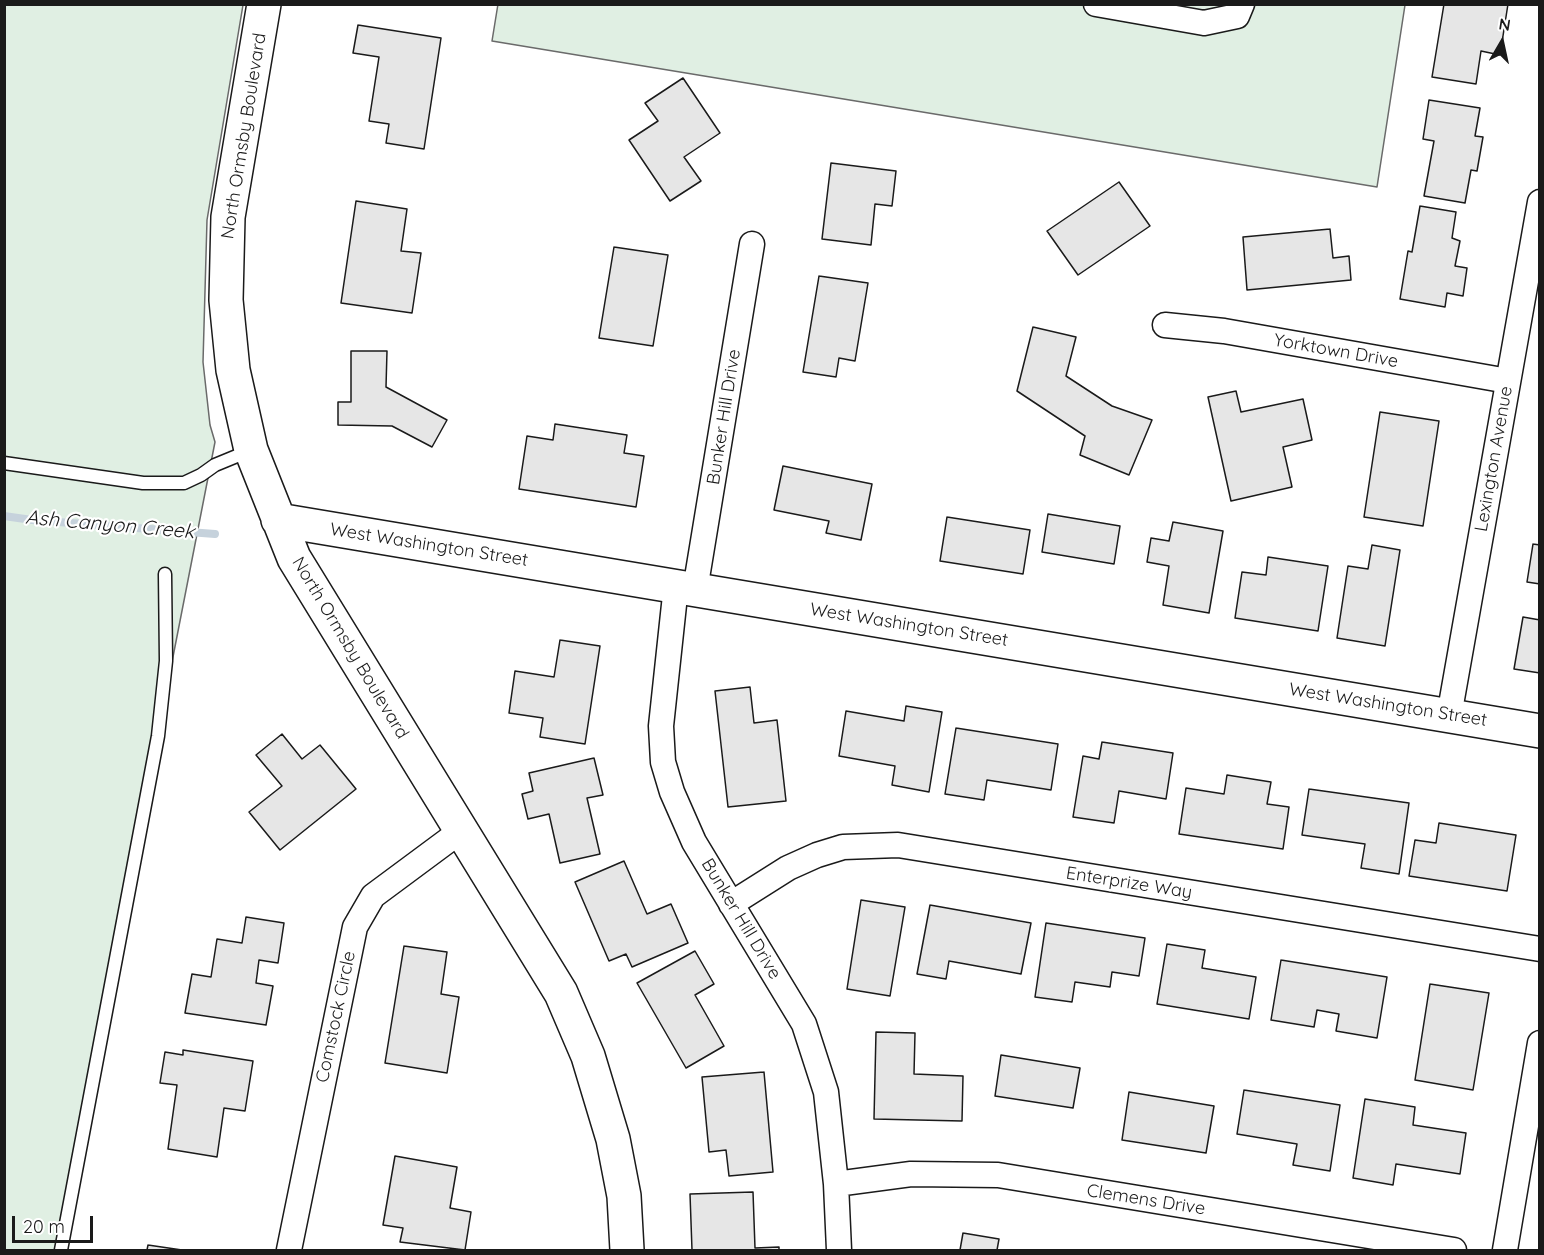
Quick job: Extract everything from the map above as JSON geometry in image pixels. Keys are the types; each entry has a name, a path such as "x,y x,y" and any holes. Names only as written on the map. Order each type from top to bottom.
{"street":[{"name":"North Ormsby Boulevard","path":"264,4 228,217 225,300 233,370 251,450 278,520 306,579 561,993 588,1056 613,1139 624,1196 627,1251"},
{"path":"1096,4 1204,23 1237,16 1242,4"},
{"name":"Lexington Avenue","path":"1449,716 1539,202"},
{"name":"Bunker Hill Drive","path":"752,244 685,588 661,726 663,762 672,792 694,842 804,1024 826,1092 836,1184 839,1251"},
{"name":"Yorktown Drive","path":"1165,325 1224,331 1508,381"},
{"name":"West Washington Street","path":"278,520 1539,730"},
{"name":"Comstock Circle","path":"289,1251 355,927 373,896 462,830"},
{"name":"Enterprize Way","path":"731,904 788,868 817,855 843,847 898,845 1539,949"},
{"path":"1505,1251 1539,1043"},
{"name":"Clemens Drive","path":"836,1184 911,1174 998,1175 1454,1251"}],"lane":[{"path":"4,463 143,483 184,483 215,465 251,450"},
{"path":"61,1251 158,736 166,661 165,574"}],"green space":[{"path":"498,4 1405,5 1377,187 492,41"},
{"path":"5,5 243,5 207,220 203,362 210,425 215,442 57,1250 5,1250"}],"building":[{"path":"1444,4 1508,4 1500,55 1481,51 1476,84 1432,77"},
{"path":"358,25 441,38 424,149 386,143 389,124 369,121 379,57 353,53"},
{"path":"683,78 720,133 684,157 701,181 670,201 629,140 658,121 645,103"},
{"path":"1429,100 1480,108 1475,136 1483,137 1477,171 1471,170 1465,203 1424,196 1434,141 1423,139"},
{"path":"831,163 896,171 892,206 875,204 871,245 822,239"},
{"path":"1119,182 1150,226 1078,275 1047,231"},
{"path":"356,201 407,209 401,251 421,253 412,313 341,303"},
{"path":"1420,206 1456,212 1452,238 1460,241 1455,266 1467,268 1463,296 1447,293 1445,307 1400,299 1408,251 1412,252"},
{"path":"1330,229 1333,258 1349,256 1351,280 1247,290 1243,237"},
{"path":"614,247 668,255 653,346 599,338"},
{"path":"819,276 868,283 855,361 839,358 836,377 803,372"},
{"path":"1033,327 1076,337 1066,376 1112,406 1152,420 1129,475 1080,455 1085,436 1017,391"},
{"path":"351,351 387,351 386,387 447,420 432,447 392,426 338,425 338,402 351,402"},
{"path":"1236,391 1241,412 1303,399 1312,440 1283,447 1292,487 1231,501 1208,397"},
{"path":"1380,412 1439,421 1423,526 1364,517"},
{"path":"555,424 627,435 624,453 644,456 636,507 519,489 527,436 553,440"},
{"path":"783,466 872,484 861,540 826,533 829,521 774,510"},
{"path":"1048,514 1120,526 1114,564 1042,552"},
{"path":"947,517 1030,530 1023,574 940,561"},
{"path":"1173,522 1223,531 1209,613 1163,605 1169,566 1147,562 1151,538 1169,541"},
{"path":"1533,544 1540,545 1540,584 1527,582"},
{"path":"1372,545 1400,550 1385,646 1337,638 1348,566 1368,569"},
{"path":"1268,557 1328,566 1318,631 1235,618 1242,572 1266,575"},
{"path":"1523,617 1540,620 1540,673 1514,669"},
{"path":"560,640 600,646 585,744 540,737 543,718 509,713 515,671 554,677"},
{"path":"750,687 754,723 777,720 786,801 728,807 715,691"},
{"path":"906,706 942,712 929,792 892,785 895,766 839,756 846,711 904,721"},
{"path":"956,728 1058,744 1051,790 987,780 984,800 945,794"},
{"path":"282,734 302,759 320,745 356,789 280,850 249,812 282,786 256,755"},
{"path":"1102,742 1173,753 1166,799 1119,791 1114,823 1073,817 1083,756 1099,759"},
{"path":"594,758 603,795 587,798 600,854 560,863 549,814 528,819 522,794 533,791 529,773"},
{"path":"1227,775 1271,782 1267,804 1289,807 1283,849 1179,834 1186,788 1224,794"},
{"path":"1309,789 1409,803 1399,874 1361,868 1365,844 1302,835"},
{"path":"1439,823 1516,835 1507,891 1409,876 1415,840 1436,843"},
{"path":"624,861 647,914 671,904 688,943 632,967 626,954 609,961 575,882"},
{"path":"861,900 905,907 890,996 847,989"},
{"path":"930,905 1031,923 1021,974 949,961 946,979 917,974"},
{"path":"246,917 284,923 278,963 259,960 256,983 273,986 266,1025 185,1013 192,974 211,977 217,939 242,943"},
{"path":"1046,923 1145,938 1139,976 1112,972 1110,987 1075,982 1072,1002 1035,997"},
{"path":"1167,944 1205,950 1202,968 1256,977 1249,1019 1157,1004"},
{"path":"404,946 447,952 441,994 459,997 447,1073 385,1063"},
{"path":"695,951 714,984 695,995 724,1046 686,1068 637,983"},
{"path":"1281,960 1387,977 1377,1038 1336,1031 1339,1014 1317,1010 1314,1027 1271,1020"},
{"path":"1430,984 1489,993 1473,1090 1415,1080"},
{"path":"876,1032 915,1033 914,1074 963,1076 962,1121 874,1119"},
{"path":"183,1050 253,1061 245,1111 224,1108 217,1157 168,1149 177,1085 160,1083 165,1052 183,1055"},
{"path":"1001,1055 1080,1068 1073,1108 995,1096"},
{"path":"764,1072 773,1172 729,1176 726,1150 709,1152 702,1077"},
{"path":"1244,1090 1340,1105 1330,1171 1293,1165 1297,1144 1237,1134"},
{"path":"1129,1092 1214,1106 1206,1153 1122,1140"},
{"path":"1365,1099 1415,1107 1413,1125 1466,1133 1460,1174 1396,1164 1393,1185 1353,1178"},
{"path":"395,1156 457,1167 450,1208 471,1212 465,1250 400,1242 403,1228 383,1225"},
{"path":"753,1192 755,1248 779,1247 779,1250 692,1250 690,1194"},
{"path":"963,1233 999,1239 997,1250 960,1250"},
{"path":"148,1245 182,1250 147,1250"}],"waterway":[{"name":"Ash Canyon Creek","path":"4,516 215,534"}]}
